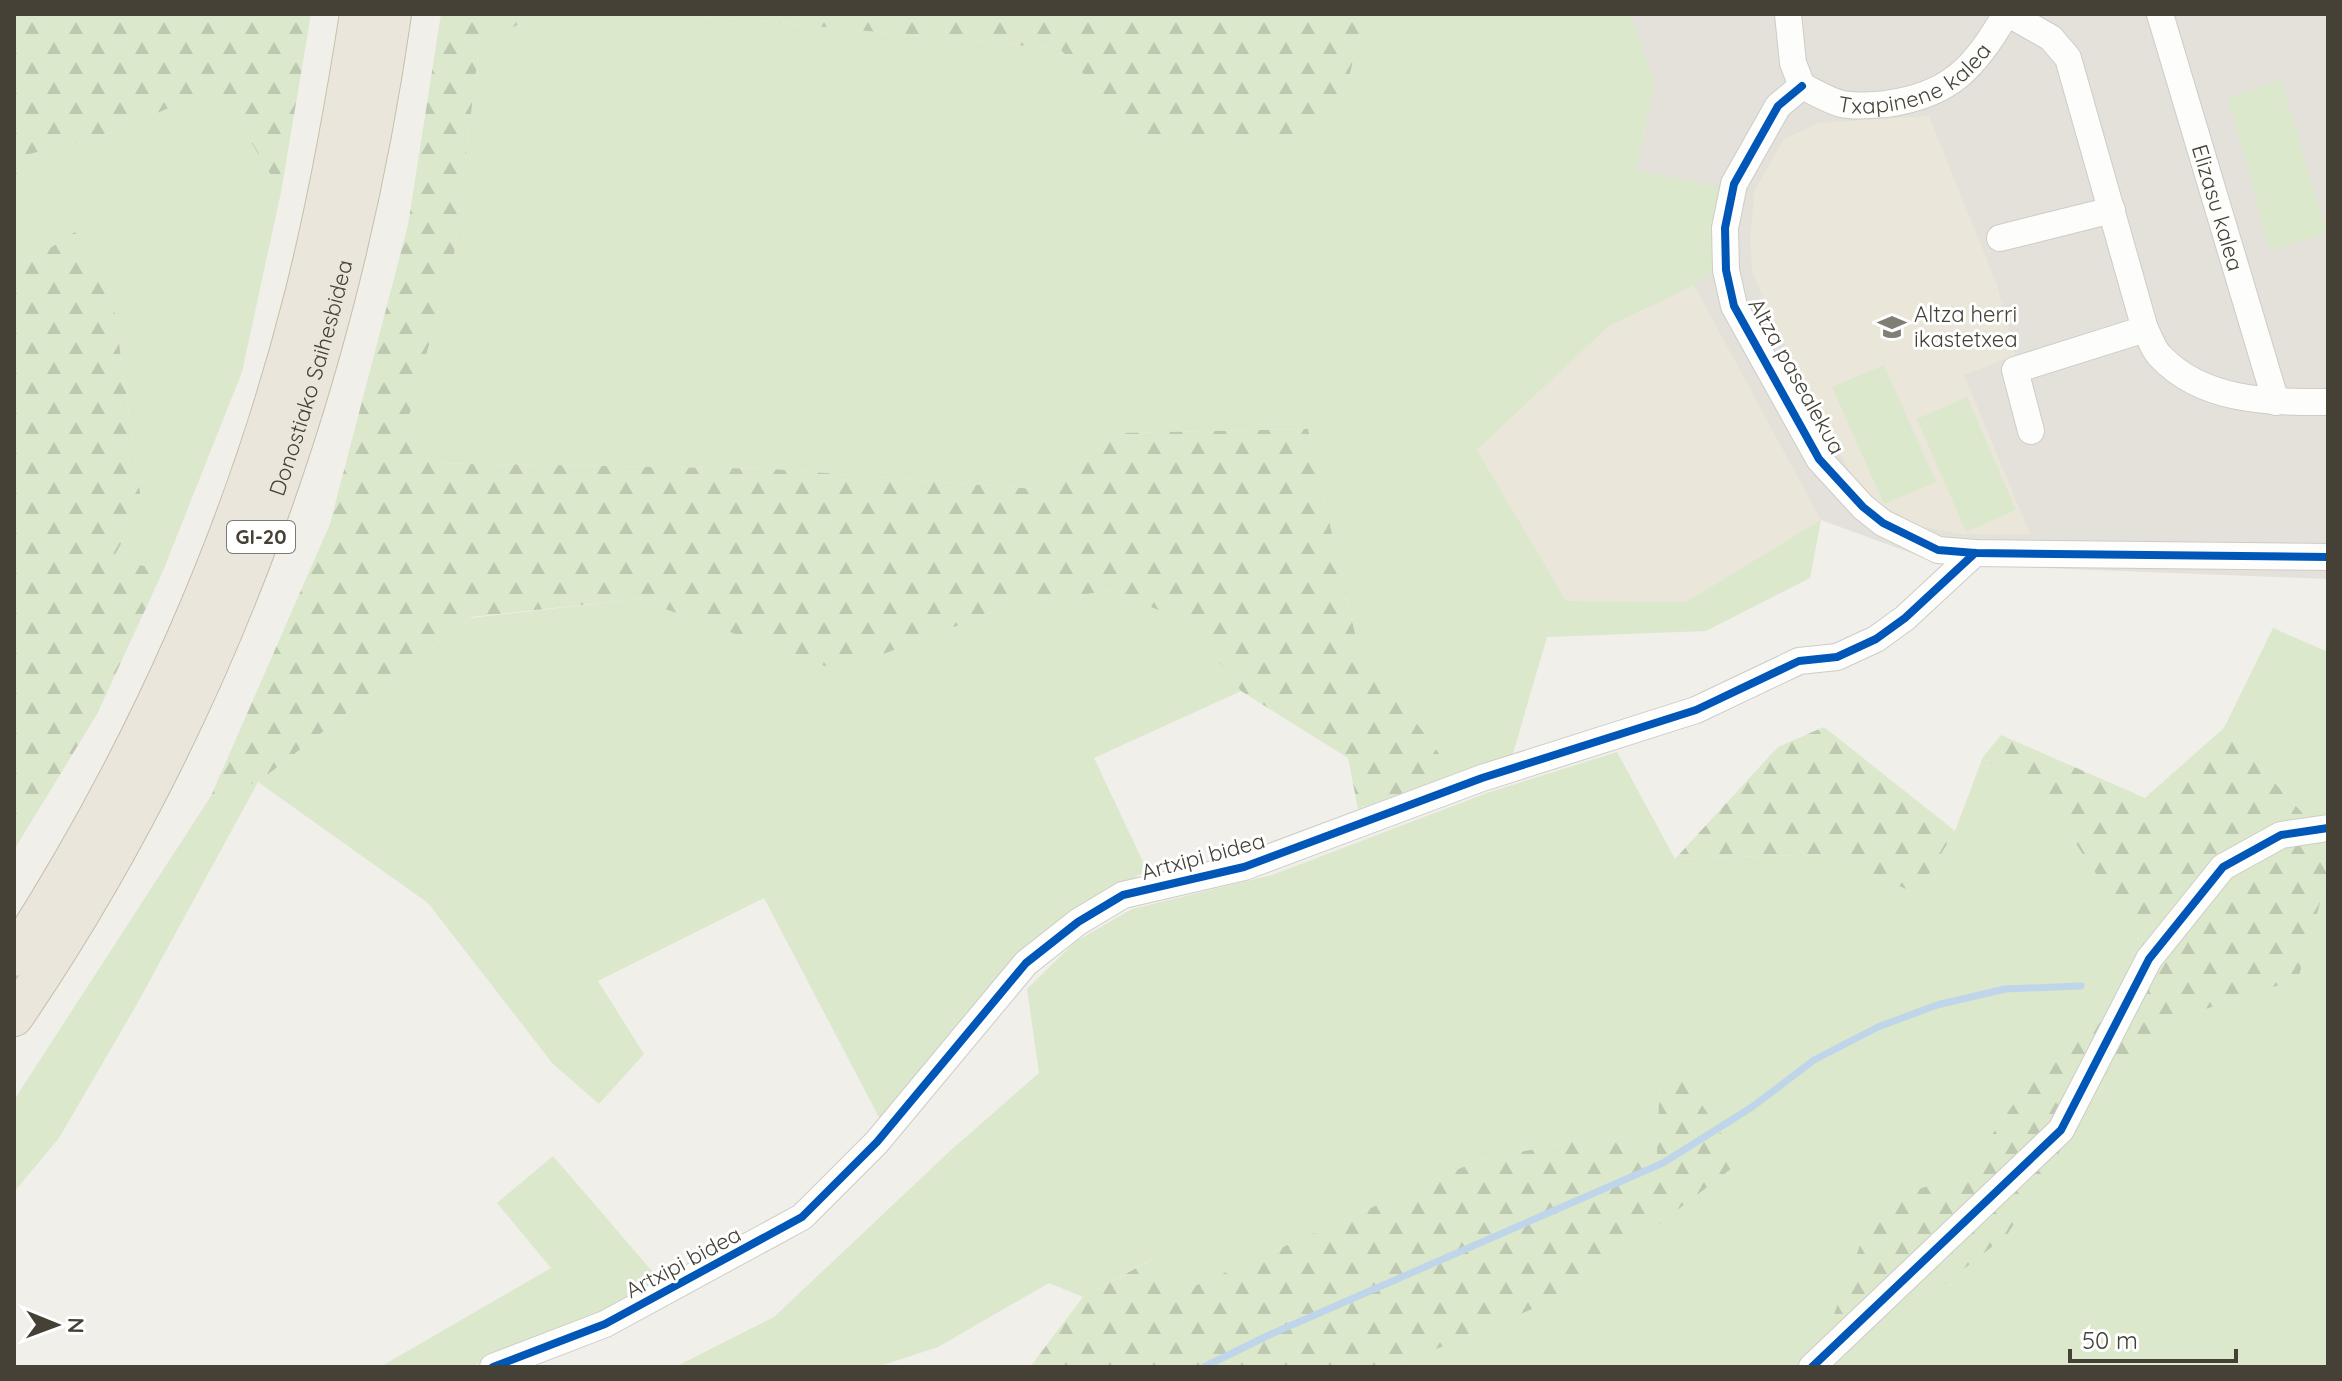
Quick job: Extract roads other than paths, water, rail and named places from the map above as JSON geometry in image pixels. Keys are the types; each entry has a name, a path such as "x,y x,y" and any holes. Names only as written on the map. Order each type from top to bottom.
{"highway":[{"name":"Donostiako Saihesbidea","path":"14,957 94,823 135,742 212,575 247,480 281,377 322,222 359,14"},
{"name":"Donostiako Saihesbidea","path":"14,1017 82,911 165,758 241,587 278,492 308,401 347,256 372,144 392,14"}],"street":[{"path":"1788,14 1793,63 1802,86"},
{"path":"2008,14 2051,38 2068,58 2145,329 2158,355 2206,389 2276,402 2328,402"},
{"name":"Txapinene kalea","path":"1802,86 1843,104 1874,105 1928,95 1956,79 1992,38 2008,14"},
{"name":"Elizasu kalea","path":"2160,14 2276,402"},
{"name":"Altza pasealekua","path":"1802,86 1778,106 1734,184 1725,228 1726,270 1734,306 1819,459 1863,507 1883,523 1938,550 2328,557"},
{"path":"2000,238 2112,210"},
{"path":"2031,431 2015,370 2145,329"},
{"name":"Artxipi bidea","path":"493,1367 605,1324 802,1217 877,1142 1026,963 1078,922 1123,895 1244,867 1482,778 1696,710 1799,661 1837,657 1876,639 1905,618 1975,553"},
{"path":"1812,1367 2061,1130 2149,959 2223,867 2281,835 2328,828"}],"waterway":[{"path":"1204,1367 1269,1335 1663,1163 1752,1107 1814,1060 1878,1027 1937,1005 2005,989 2081,986"}],"place":[{"name":"Altza herri ikastetxea","path":"1892,327"}]}
